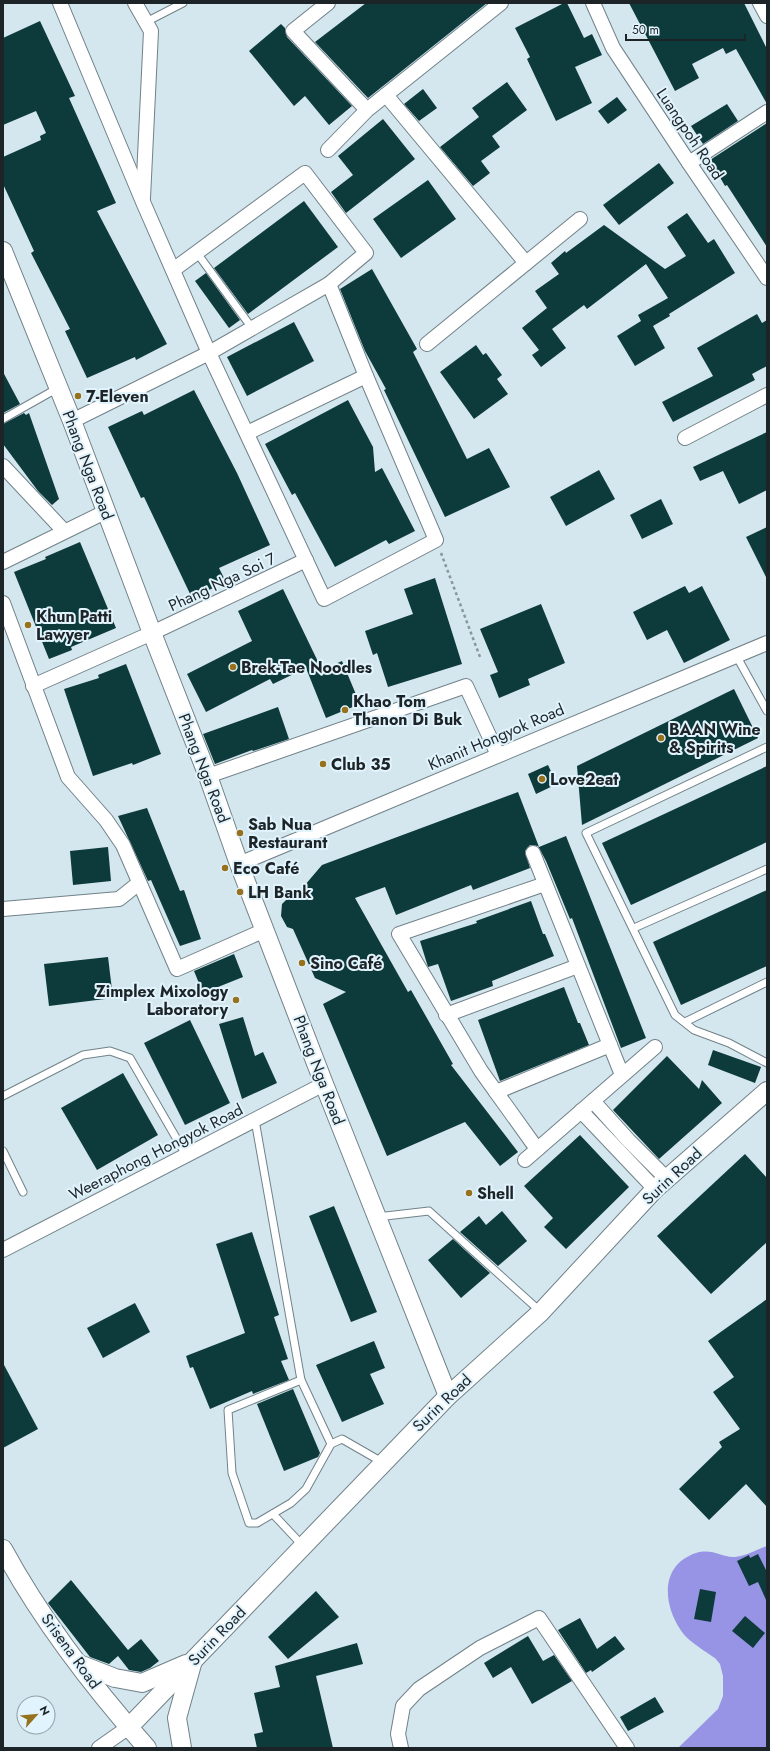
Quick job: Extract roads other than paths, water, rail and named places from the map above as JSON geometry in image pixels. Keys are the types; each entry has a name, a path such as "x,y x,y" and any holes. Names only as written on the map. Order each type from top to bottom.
{"street":[{"path":"60,3 143,202 209,353 324,599 436,540 328,284"},
{"path":"135,3 151,31 143,202"},
{"path":"328,3 293,31 367,110"},
{"path":"328,150 367,110 501,3"},
{"name":"Luangpoh Road","path":"593,3 613,48 689,163 767,276"},
{"path":"760,3 767,16"},
{"path":"386,95 526,263"},
{"path":"689,163 767,112"},
{"path":"72,421 209,353 328,284 366,253 305,173 173,270"},
{"path":"427,344 580,219"},
{"name":"Phang Nga Road","path":"3,251 72,421 105,512 208,776 239,864 376,1217 448,1396"},
{"path":"247,433 366,376"},
{"path":"685,438 767,394"},
{"path":"3,466 64,531"},
{"path":"3,562 105,512"},
{"name":"Phang Nga Soi 7","path":"33,686 152,634 306,560"},
{"path":"3,604 68,778 106,820 123,845 177,969 265,930"},
{"name":"Khanit Hongyok Road","path":"239,864 498,755 737,657 767,643"},
{"path":"208,776 466,686 498,755"},
{"path":"533,853 622,1076"},
{"path":"3,909 119,899 140,883"},
{"path":"537,1149 481,1071 446,1015 399,934 545,884"},
{"path":"446,1015 578,966"},
{"path":"496,1092 610,1045"},
{"path":"525,1160 654,1047"},
{"name":"Weeraphong Hongyok Road","path":"3,1250 324,1084"},
{"name":"Surin Road","path":"129,1727 448,1396 541,1312 661,1184 766,1093"},
{"path":"593,1101 629,1141 661,1184"},
{"path":"581,1111 661,1184"},
{"name":"Srisena Road","path":"3,1549 21,1582 78,1664 147,1748"},
{"path":"401,1748 398,1734 403,1706 419,1689 480,1648 539,1618 627,1748"},
{"path":"78,1664 115,1678 142,1683 192,1661"},
{"path":"182,1748 177,1718 192,1661"},
{"path":"99,1748 129,1727"}],"lane":[{"path":"146,22 182,3"},
{"path":"197,253 252,328"},
{"path":"3,419 58,388"},
{"path":"737,657 767,711"},
{"path":"767,747 586,833 675,1014 694,1030 729,1043 767,1063"},
{"path":"634,928 767,869"},
{"path":"685,1022 767,982"},
{"path":"3,1096 83,1055 110,1051 130,1058 186,1155"},
{"path":"255,1120 301,1380 331,1444"},
{"path":"3,1151 23,1192"},
{"path":"376,1217 429,1211 541,1312"},
{"path":"301,1380 228,1410 232,1473 249,1523 258,1523 292,1503 306,1489 331,1444 342,1439 383,1463"},
{"path":"273,1514 303,1546"}],"place":[{"name":"7-Eleven","path":"78,396"},
{"name":"Khun Patti Lawyer","path":"28,625"},
{"name":"Brek-Tae Noodles","path":"233,667"},
{"name":"Khao Tom Thanon Di Buk","path":"345,710"},
{"name":"BAAN Wine & Spirits","path":"661,738"},
{"name":"Club 35","path":"323,764"},
{"name":"Love2eat","path":"542,779"},
{"name":"Sab Nua Restaurant","path":"240,833"},
{"name":"Eco Café","path":"225,868"},
{"name":"LH Bank","path":"240,892"},
{"name":"Sino Café","path":"302,963"},
{"name":"Zimplex Mixology Laboratory","path":"236,1000"},
{"name":"Shell","path":"469,1193"}]}
